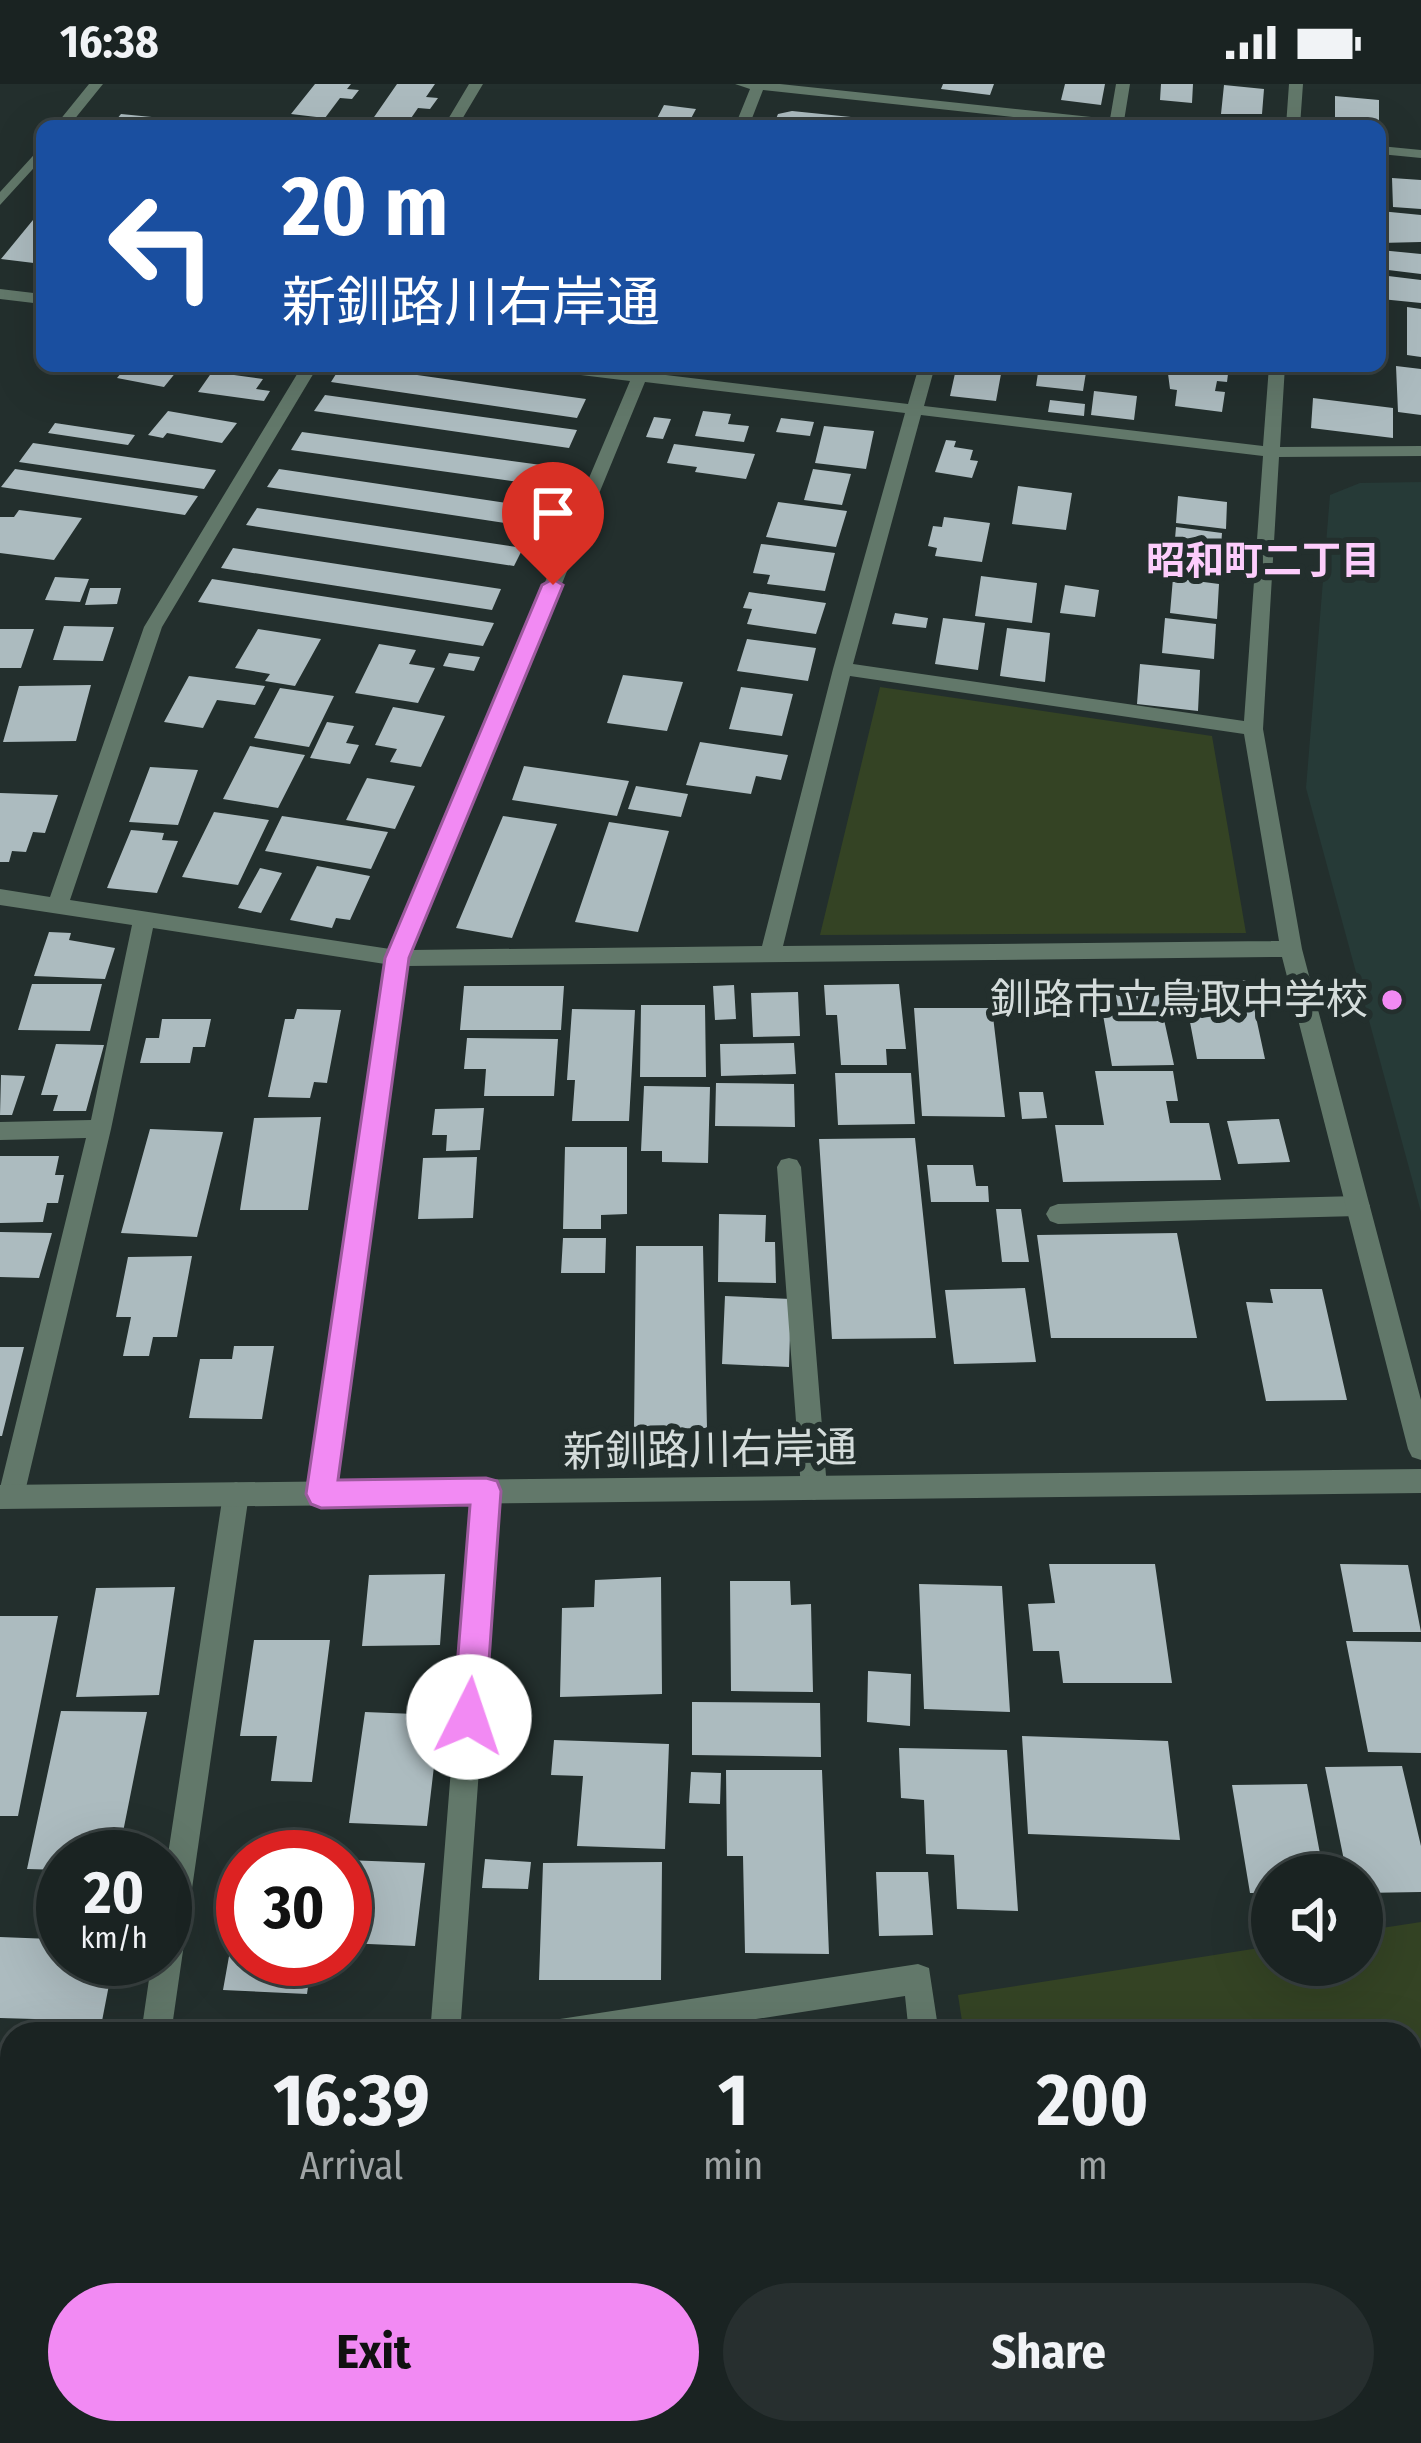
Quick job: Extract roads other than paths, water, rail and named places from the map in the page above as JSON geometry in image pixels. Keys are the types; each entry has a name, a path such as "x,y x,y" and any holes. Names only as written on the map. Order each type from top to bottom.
{"street":[{"path":"67,120 96,84"},
{"path":"455,120 476,84"},
{"path":"742,84 909,102 997,119"},
{"path":"909,102 914,84"},
{"path":"1117,120 1123,84"},
{"path":"1293,120 1296,84"},
{"path":"744,120 759,85"},
{"path":"1386,151 1421,154"},
{"path":"0,201 36,157"},
{"path":"0,294 36,298"},
{"path":"57,907 153,627 306,372"},
{"path":"321,1494 397,958 641,372 914,411 1272,452 1421,451"},
{"path":"770,957 842,669 925,372"},
{"path":"1277,372 1253,729 1291,949 1421,1449"},
{"path":"842,669 1253,729"},
{"path":"0,897 397,958 1291,949"},
{"path":"5,1497 100,1129 144,920"},
{"path":"0,1131 100,1129"},
{"path":"789,1167 814,1488"},
{"path":"1058,1214 1358,1206"},
{"name":"新釧路川右岸通","path":"5,1497 1421,1481"},
{"path":"446,2022 486,1491"},
{"path":"158,2022 236,1494"},
{"path":"638,2022 918,1979 923,2022"}],"place":[{"name":"釧路市立鳥取中学校","path":"1392,1000"}],"district":[{"name":"昭和町二丁目","path":"1263,561"}]}
